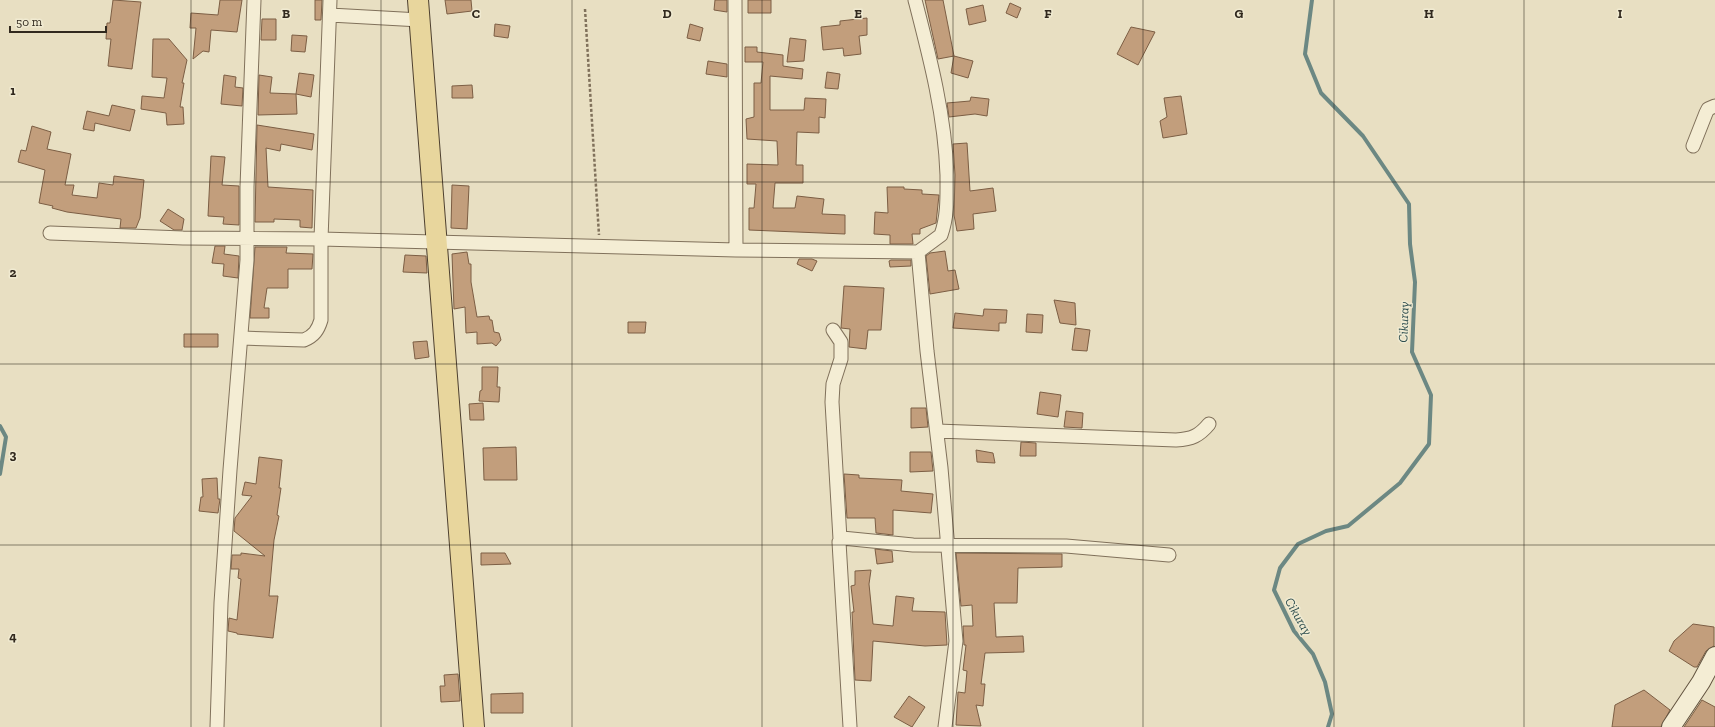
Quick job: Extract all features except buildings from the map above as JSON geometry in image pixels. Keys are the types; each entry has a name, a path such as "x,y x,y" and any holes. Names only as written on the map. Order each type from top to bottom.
{"main road":[{"path":"418,0 474,727"}],"street":[{"path":"217,727 221,603 247,260 254,0"},
{"path":"242,338 304,340 312,337 318,329 321,320 321,239 330,0"},
{"path":"735,0 736,250"},
{"path":"50,232 247,239 321,239 736,250 918,252 941,235 947,207 943,122 937,87 915,0"},
{"path":"330,15 420,20"},
{"path":"1693,146 1708,109 1715,106"},
{"path":"918,252 927,351 937,431 956,641 945,727"},
{"path":"833,330 841,342 841,359 833,384 832,402 850,727"},
{"path":"937,431 1176,440 1192,439 1199,436 1209,424"},
{"path":"840,539 908,545 1066,546 1169,555"},
{"path":"1671,727 1701,682 1715,656"}],"path":[{"path":"585,9 600,246"}],"waterway":[{"name":"Cikuray","path":"1312,0 1305,54 1321,93 1363,136 1409,204 1410,244 1415,282 1412,352 1431,395 1429,444 1400,483 1348,526 1326,531 1298,544 1280,568 1274,590 1294,631 1313,654 1325,682 1332,714 1328,727"},
{"path":"0,426 6,437 0,474"}]}
